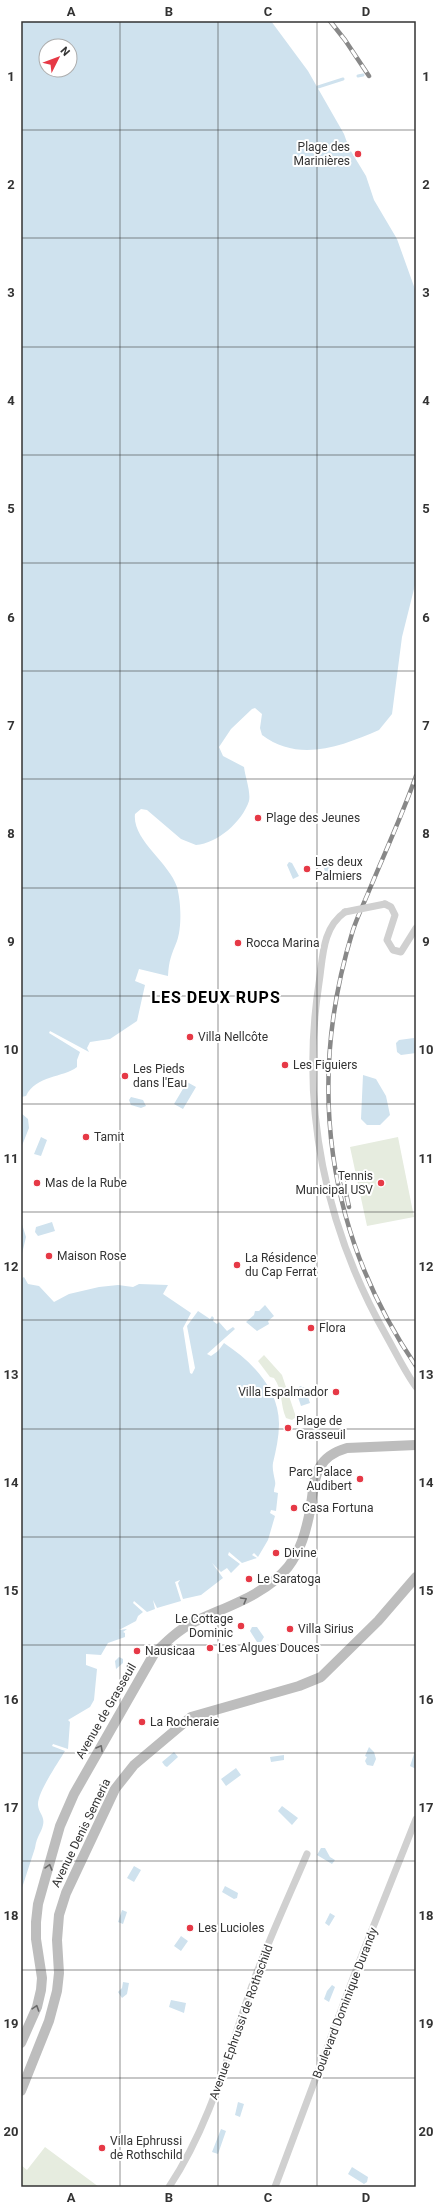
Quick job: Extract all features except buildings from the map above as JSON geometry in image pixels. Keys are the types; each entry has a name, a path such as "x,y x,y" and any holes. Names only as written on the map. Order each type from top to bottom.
{"street":[{"path":"416,928 401,952 392,950 387,940 395,914 391,907 385,904 345,912 330,927 326,940 316,1006 313,1095 316,1129 321,1159 332,1206 346,1252 365,1299 416,1387"},
{"name":"Avenue de Grasseuil","path":"21,2044 37,2007 41,1990 42,1978 36,1939 38,1904 60,1826 74,1794 154,1654 171,1636 231,1607 258,1592 281,1573 301,1546 311,1503 315,1476 321,1464 336,1451 347,1448 416,1445"},
{"name":"Avenue Denis Semeria","path":"21,2091 49,2021 57,1991 59,1973 57,1929 66,1893 115,1789 123,1777 134,1764 191,1717 299,1686 321,1677 378,1622 416,1577"},
{"name":"Boulevard Dominique Durandy","path":"275,2187 358,1965 416,1819"},
{"name":"Avenue Ephrussi de Rothschild","path":"169,2187 194,2145 202,2126 228,2059 254,1980 308,1854"}],"shaded area":[{"path":"398,1137 414,1217 367,1226 350,1147"},
{"path":"264,1355 282,1375 296,1417 292,1420 286,1418 277,1383 274,1378 270,1377 258,1361"},
{"path":"45,2147 99,2187 21,2187 21,2165 27,2170"}],"water":[{"path":"21,21 271,21 308,71 344,134 349,148 366,176 374,200 397,239 416,292 416,581 402,637 392,714 379,730 365,736 335,746 306,750 291,748 276,743 262,735 260,728 262,714 255,708 252,709 231,729 219,747 223,756 244,767 249,801 246,809 235,824 221,836 196,845 181,839 147,810 141,809 135,814 139,833 167,869 177,887 180,907 180,929 171,958 168,976 139,969 135,981 145,985 137,1021 110,1039 90,1042 87,1048 89,1052 50,1031 49,1033 80,1052 77,1060 77,1067 71,1071 43,1080 30,1089 26,1096 21,1097"},
{"path":"328,861 333,874 327,876 322,864"},
{"path":"289,862 292,863 299,876 293,879 287,865"},
{"path":"414,1038 416,1053 401,1055 397,1052 396,1043 399,1040"},
{"path":"363,1075 376,1079 386,1096 390,1115 380,1125 367,1125 361,1119"},
{"path":"187,1082 196,1087 183,1109 174,1104"},
{"path":"131,1097 143,1100 146,1106 141,1108 131,1105 129,1100"},
{"path":"21,1113 28,1119 29,1128 21,1148"},
{"path":"41,1137 47,1140 41,1156 34,1154"},
{"path":"21,1221 26,1237 21,1258"},
{"path":"52,1222 55,1231 38,1236 35,1232 36,1227"},
{"path":"24,1277 28,1284 39,1286 54,1302 69,1294 99,1287 118,1285 133,1287 139,1284 168,1285 163,1294 191,1313 183,1328 190,1373 192,1374 195,1368 187,1326 198,1311 210,1319 212,1316 214,1318 213,1321 217,1324 219,1322 227,1331 233,1327 235,1329 207,1354 211,1356 218,1351 224,1343 244,1358 262,1377 269,1387 278,1411 279,1424 273,1465 275,1483 274,1492 278,1493 276,1511 271,1510 270,1513 275,1516 268,1540 258,1557 254,1553 252,1555 257,1558 242,1563 229,1552 228,1555 240,1564 231,1573 227,1568 221,1572 212,1563 223,1578 201,1595 183,1599 178,1583 180,1580 175,1582 181,1601 157,1608 153,1600 155,1609 147,1612 134,1601 133,1603 143,1612 138,1616 136,1621 119,1630 127,1629 123,1632 125,1633 125,1637 108,1643 101,1655 86,1654 86,1665 97,1669 94,1700 90,1707 68,1720 70,1722 68,1749 53,1744 52,1746 65,1751 41,1793 38,1805 43,1819 43,1825 21,1891 21,1279"},
{"path":"265,1305 274,1316 268,1321 269,1324 257,1331 246,1322 254,1315 255,1311 259,1311"},
{"path":"300,1386 305,1388 310,1403 301,1406 296,1391"},
{"path":"252,1627 257,1627 264,1637 261,1642 257,1642 250,1631"},
{"path":"119,1657 123,1659 123,1663 116,1669 115,1661"},
{"path":"369,1747 374,1752 376,1759 373,1766 367,1765 365,1761 367,1757 365,1756"},
{"path":"415,1751 416,1752 416,1769 410,1766"},
{"path":"174,1752 178,1757 167,1767 165,1766 162,1762"},
{"path":"284,1755 284,1760 271,1762 270,1757"},
{"path":"236,1768 241,1775 226,1786 221,1779"},
{"path":"282,1806 298,1818 292,1825 278,1811"},
{"path":"321,1848 325,1848 330,1857 335,1860 332,1864 317,1855"},
{"path":"134,1866 141,1870 134,1882 127,1878"},
{"path":"225,1886 238,1893 237,1898 234,1899 222,1892"},
{"path":"122,1910 127,1912 123,1924 118,1922"},
{"path":"330,1913 335,1916 329,1926 325,1923"},
{"path":"181,1936 188,1941 181,1951 174,1946"},
{"path":"123,1982 129,1983 127,1994 122,1998 118,1992 122,1988"},
{"path":"332,1985 335,1987 329,2002 324,1999 327,1991"},
{"path":"171,2000 186,2003 184,2013 169,2007"},
{"path":"238,2102 244,2104 240,2117 235,2115"},
{"path":"221,2129 226,2131 218,2154 212,2152"},
{"path":"352,2167 368,2177 367,2182 364,2184 348,2174"}],"waterway":[{"path":"358,76 363,75"},
{"path":"318,87 343,79"}],"railway":[{"path":"330,21 345,40 369,76"},
{"path":"416,776 353,930 339,987 330,1044 329,1100 333,1156 344,1210 362,1264 386,1316 416,1366"},
{"path":"343,1179 349,1207"}],"place":[{"name":"Plage des Marinières","path":"358,154"},
{"name":"Plage des Jeunes","path":"258,818"},
{"name":"Les deux Palmiers","path":"307,869"},
{"name":"Rocca Marina","path":"238,943"},
{"name":"Villa Nellcôte","path":"190,1037"},
{"name":"Les Figuiers","path":"285,1065"},
{"name":"Les Pieds dans l'Eau","path":"125,1076"},
{"name":"Tamit","path":"86,1137"},
{"name":"Mas de la Rube","path":"37,1183"},
{"name":"Tennis Municipal USV","path":"381,1183"},
{"name":"Maison Rose","path":"49,1256"},
{"name":"La Résidence du Cap Ferrat","path":"237,1265"},
{"name":"Flora","path":"311,1328"},
{"name":"Villa Espalmador","path":"336,1392"},
{"name":"Plage de Grasseuil","path":"288,1428"},
{"name":"Parc Palace Audibert","path":"360,1479"},
{"name":"Casa Fortuna","path":"294,1508"},
{"name":"Divine","path":"276,1553"},
{"name":"Le Saratoga","path":"249,1579"},
{"name":"Le Cottage Dominic","path":"241,1626"},
{"name":"Villa Sirius","path":"290,1629"},
{"name":"Les Algues Douces","path":"210,1648"},
{"name":"Nausicaa","path":"137,1651"},
{"name":"La Rocheraie","path":"142,1722"},
{"name":"Les Lucioles","path":"190,1928"},
{"name":"Villa Ephrussi de Rothschild","path":"102,2148"}],"district":[{"name":"LES DEUX RUPS","path":"216,997"}]}
